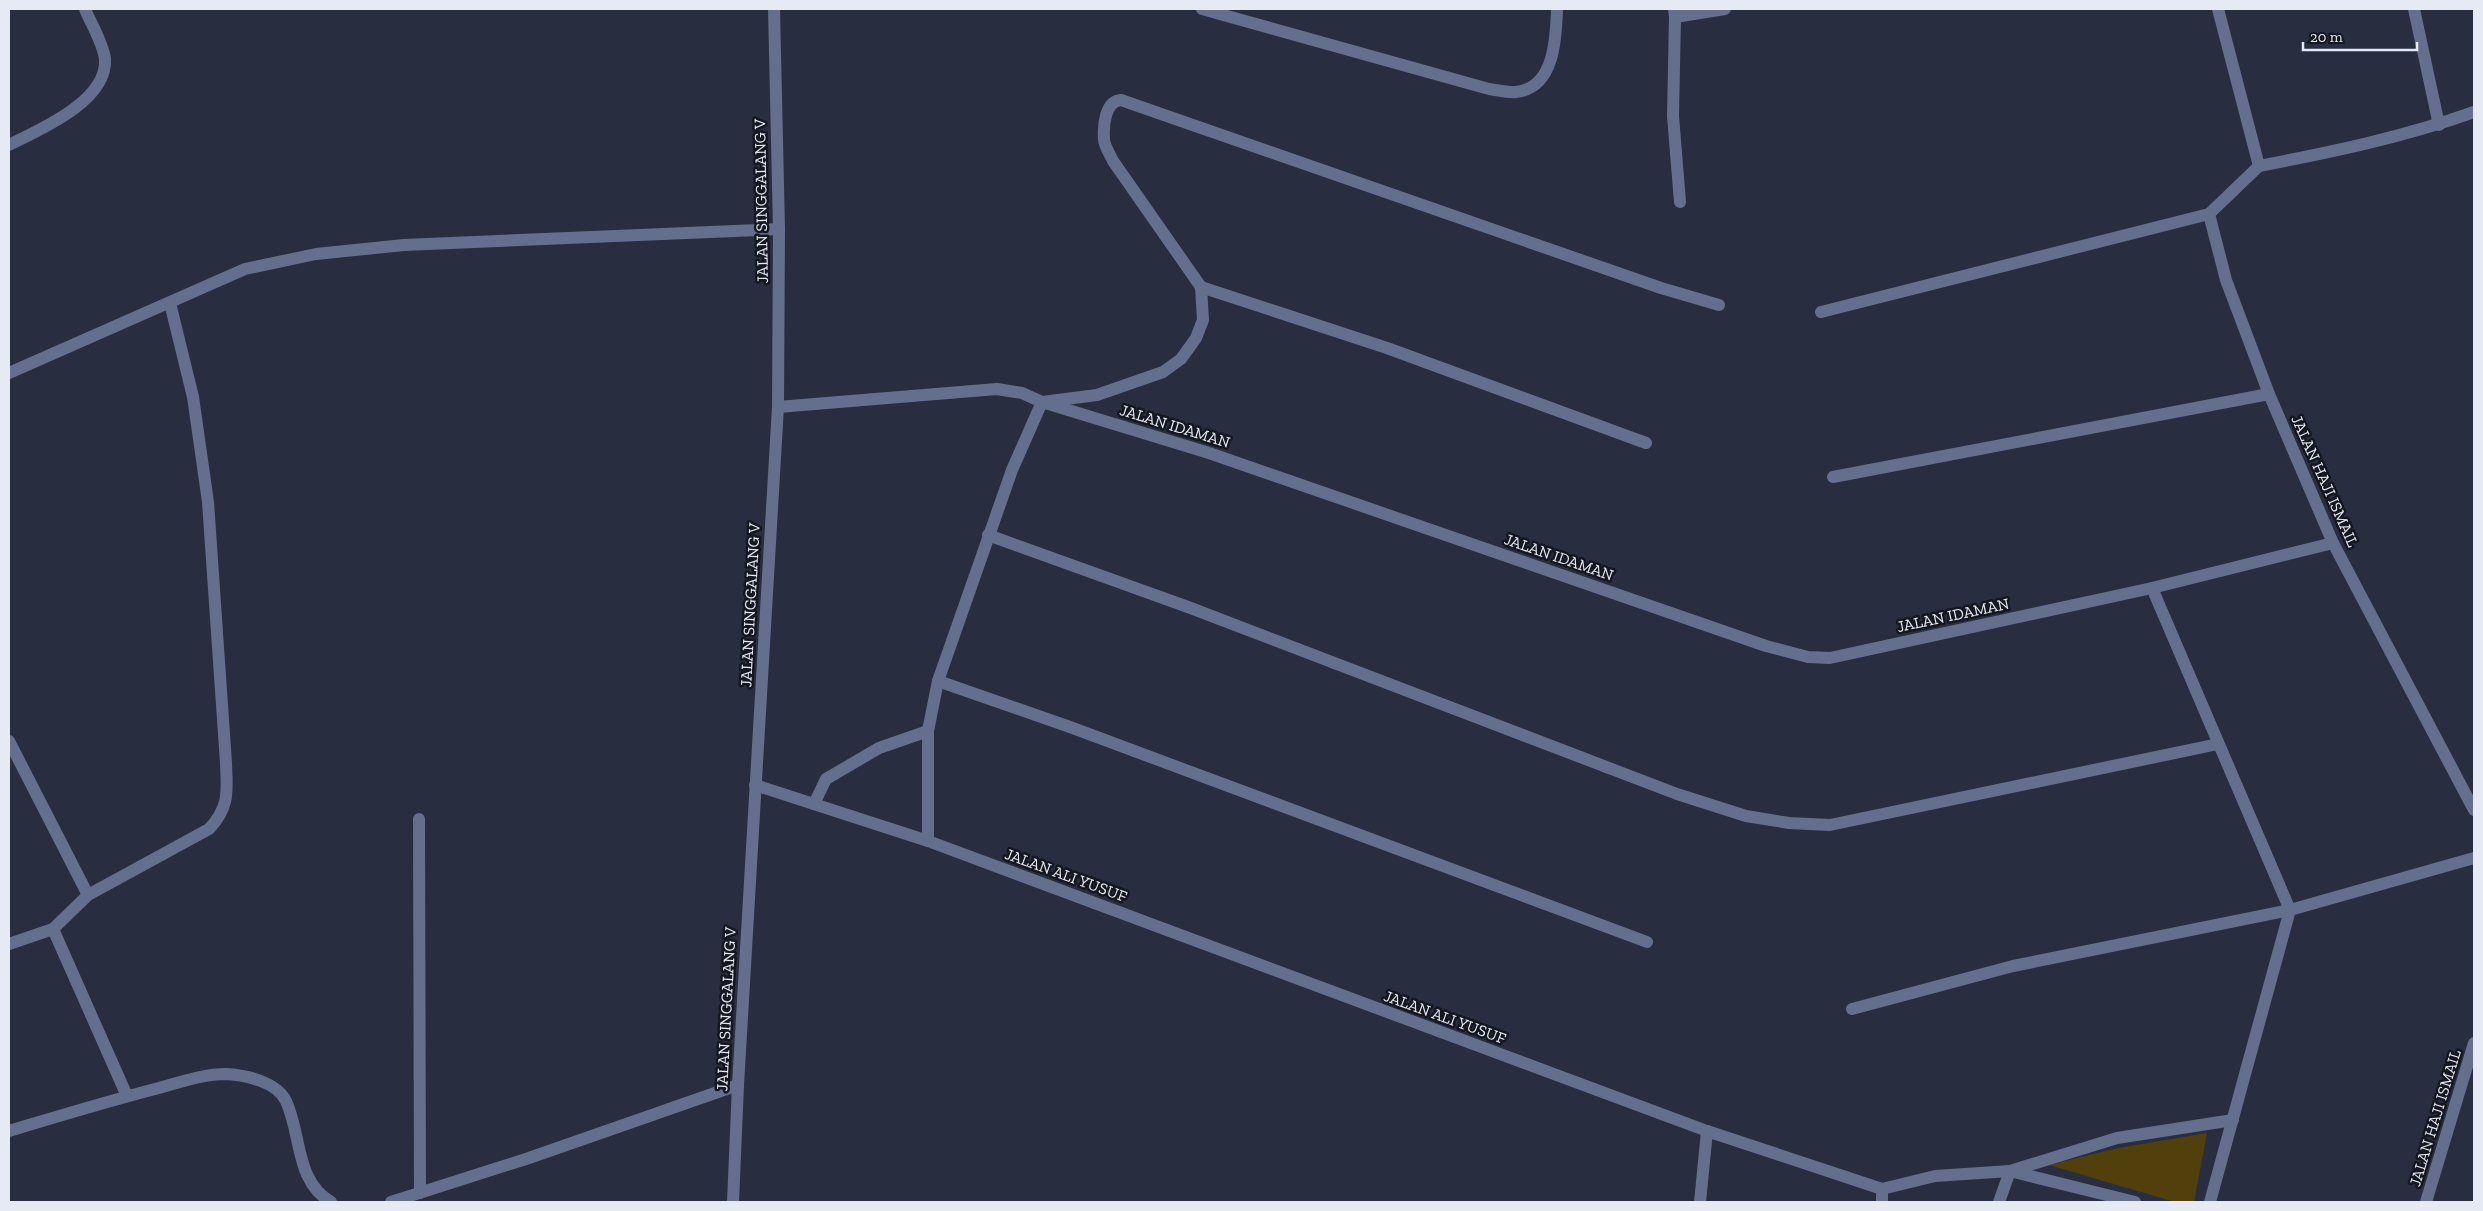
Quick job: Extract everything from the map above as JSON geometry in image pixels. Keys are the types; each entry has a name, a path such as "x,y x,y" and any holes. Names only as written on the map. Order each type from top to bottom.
{"street":[{"path":"9,145 52,124 74,108 99,83 104,67 104,55 85,9"},
{"name":"JALAN SINGGALANG V","path":"733,1202 755,785 778,407 779,229 774,9"},
{"path":"1202,9 1489,89 1516,92 1531,87 1544,73 1550,62 1555,49 1557,9"},
{"path":"1680,202 1673,116 1674,13 1725,9"},
{"path":"2218,9 2259,166"},
{"path":"2414,9 2439,125"},
{"path":"928,841 928,731 938,681 1012,470 1042,402 1097,395 1163,372 1182,359 1196,338 1203,320 1201,287 1131,188 1110,154 1104,140 1105,121 1110,105 1117,100 1661,288 1719,305"},
{"path":"1821,312 2209,214 2259,166 2339,151 2439,125 2474,112"},
{"name":"JALAN HAJI ISMAIL","path":"2209,214 2226,280 2269,394 2333,543 2474,810"},
{"path":"9,374 245,269 316,254 404,244 779,229"},
{"path":"1201,287 1388,348 1646,443"},
{"path":"9,944 53,929 88,895 209,829 219,818 224,808 227,794 208,502 193,397 170,303"},
{"name":"JALAN IDAMAN","path":"778,407 997,389 1022,393 1042,402 1209,453 1766,646 1808,657 1830,658 2152,588 2333,543"},
{"path":"1833,477 2269,394"},
{"path":"988,535 1188,607 1677,794 1746,816 1789,823 1830,824 2218,744"},
{"path":"2152,588 2290,910 2210,1202"},
{"path":"938,681 1070,727 1647,942"},
{"path":"814,804 826,779 879,748 928,731"},
{"path":"9,741 88,895"},
{"name":"JALAN ALI YUSUF","path":"755,785 928,841 1707,1131 1882,1188"},
{"path":"419,820 420,1192"},
{"path":"1852,1009 2013,966 2290,910 2474,858"},
{"path":"53,929 127,1096"},
{"name":"JALAN HAJI ISMAIL","path":"2426,1202 2474,1043"},
{"path":"9,1131 203,1076 226,1074 262,1081 278,1091 286,1100 300,1156 313,1188 331,1202"},
{"path":"391,1202 738,1086"},
{"path":"1882,1202 1882,1188 1935,1176 2010,1171 2117,1138 2233,1120"},
{"path":"1700,1202 1707,1131"},
{"path":"1999,1202 2010,1171"},
{"path":"2010,1171 2135,1202"}],"shaded area":[{"path":"2207,1133 2194,1202 2175,1202 2049,1165 2118,1148"}]}
